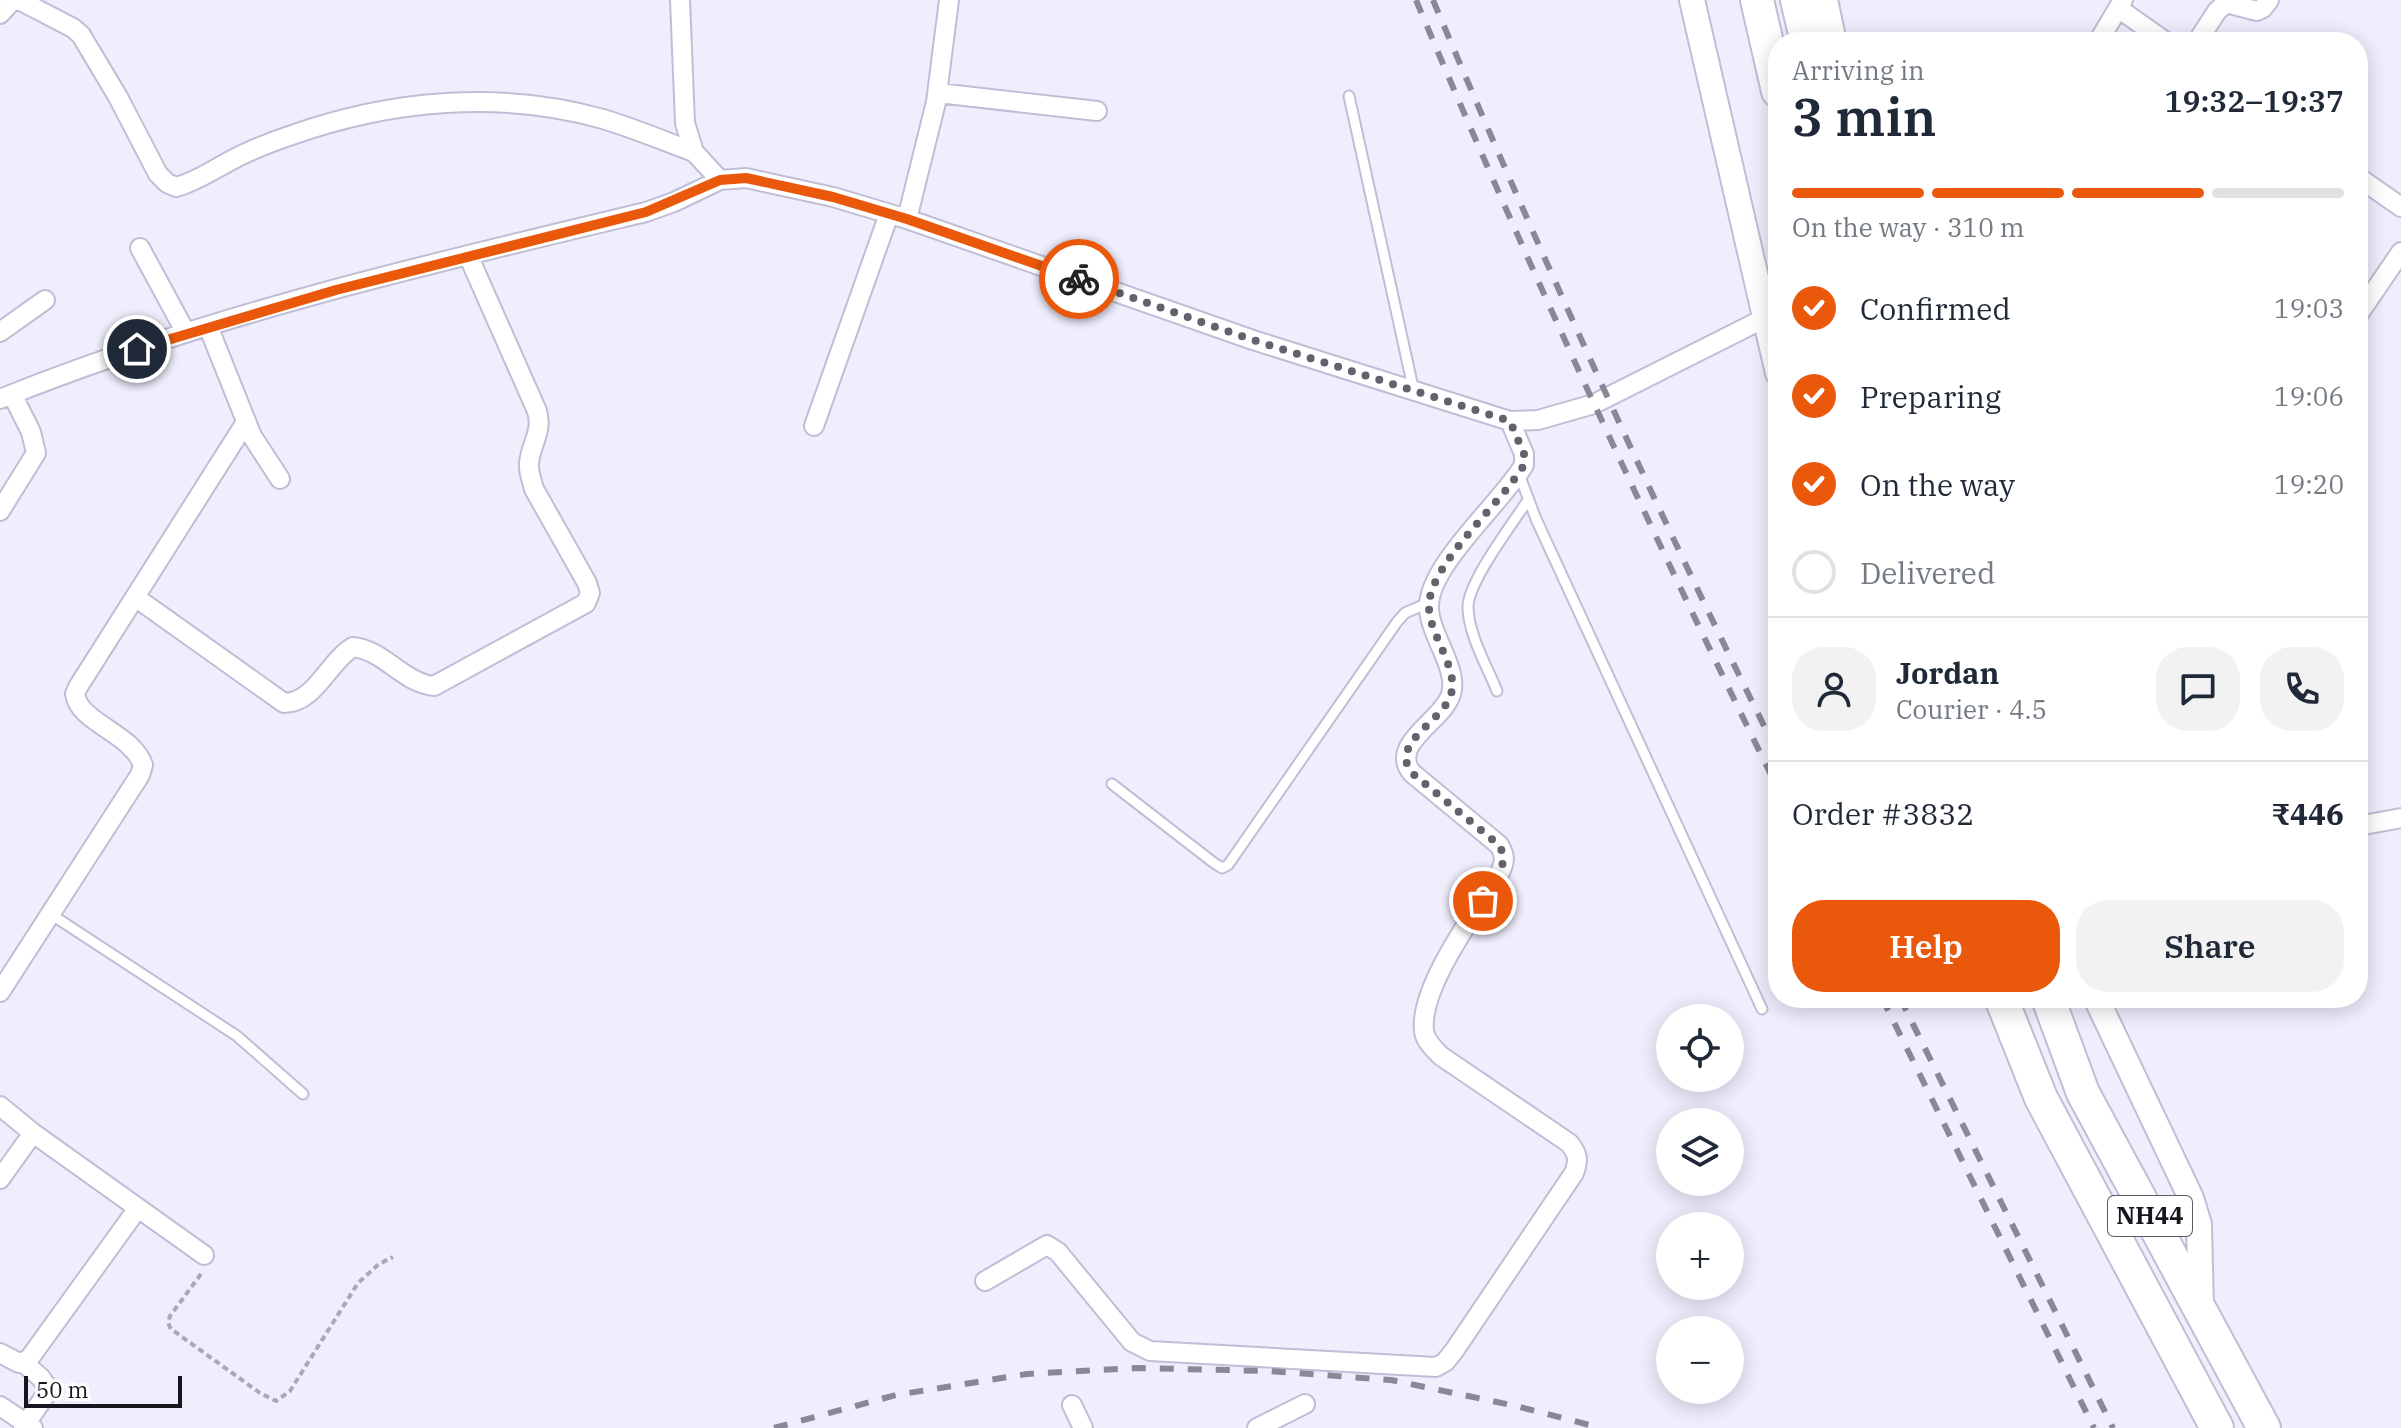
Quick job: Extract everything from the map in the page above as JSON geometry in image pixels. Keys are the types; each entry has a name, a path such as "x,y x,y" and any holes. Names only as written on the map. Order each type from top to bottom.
{"highway":[{"path":"1757,0 1768,48"},
{"path":"1797,0 1805,32"},
{"name":"NH44","path":"2005,1008 2041,1098 2217,1428"},
{"name":"NH44","path":"2052,1008 2083,1093 2264,1428"}],"street":[{"path":"0,14 13,0"},
{"path":"19,0 81,35 158,174 176,187 293,134 355,116 427,104 470,101 524,105 603,119 694,152"},
{"path":"680,0 685,123 694,152 720,180"},
{"path":"814,426 898,216 938,93 949,0"},
{"path":"1692,0 1768,331"},
{"path":"1825,0 1832,32"},
{"path":"2203,32 2226,3 2257,11 2269,0"},
{"path":"2104,32 2120,4 2154,32"},
{"path":"938,93 1097,111"},
{"path":"0,511 36,453 31,432 6,396 208,326 468,255 646,212 720,180 746,178 784,185 898,216 1253,340 1510,421 1538,420 1594,404 1765,318"},
{"path":"2368,184 2401,207"},
{"path":"140,248 186,333"},
{"path":"2368,300 2401,252"},
{"path":"135,597 284,703 295,703 305,697 343,653 353,647 372,653 421,685 434,686 586,603 590,593 587,583 534,489 530,476 531,453 540,428 537,411 468,255"},
{"path":"0,332 45,300"},
{"path":"208,326 246,422 260,451 280,479"},
{"path":"985,1281 1047,1245 1058,1252 1132,1342 1150,1351 1436,1367 1454,1351 1574,1173 1579,1162 1569,1143 1441,1056 1429,1044 1424,1033 1427,1003 1435,980 1504,864 1504,852 1405,764 1409,746 1452,693 1452,682 1428,603 1443,569 1524,465 1524,454 1510,421"},
{"path":"0,992 140,775 143,765 131,745 81,708 75,694 246,422"},
{"path":"2368,824 2401,818"},
{"path":"2101,1008 2191,1198 2199,1224 2201,1311"},
{"path":"0,1106 204,1255"},
{"path":"0,1179 33,1133"},
{"path":"24,1363 138,1208"},
{"path":"0,1353 24,1363 49,1390 27,1427 0,1406"},
{"path":"1257,1428 1305,1404"},
{"path":"1072,1405 1083,1428"}],"lane":[{"path":"1349,96 1414,392"},
{"path":"1519,474 1528,500 1762,1009"},
{"path":"1497,691 1471,623 1468,606 1475,584 1528,500"},
{"path":"1112,784 1214,863 1222,868 1228,865 1397,622 1405,613 1428,603"},
{"path":"49,913 237,1036 303,1094"}],"path":[{"path":"204,1255 207,1266 168,1323 171,1329 260,1393 276,1401 290,1391 358,1283 379,1264 393,1257"}],"railway":[{"path":"1416,0 1591,397 1768,768"},
{"path":"1433,0 1600,380 1768,734"},
{"path":"1887,1008 2094,1428"},
{"path":"1905,1008 2113,1428"},
{"path":"774,1428 896,1395 1027,1374 1138,1368 1268,1371 1391,1380 1516,1406 1601,1428"}],"way so far":[{"path":"1079,279 1253,340 1510,421 1524,454 1524,465 1457,550 1434,586 1428,603 1430,617 1449,671 1452,693 1409,746 1405,756 1405,764 1412,773 1504,852 1504,864 1483,901"}],"route":[{"path":"137,349 336,290 646,212 720,180 746,178 833,197 907,219 1079,279"}]}
